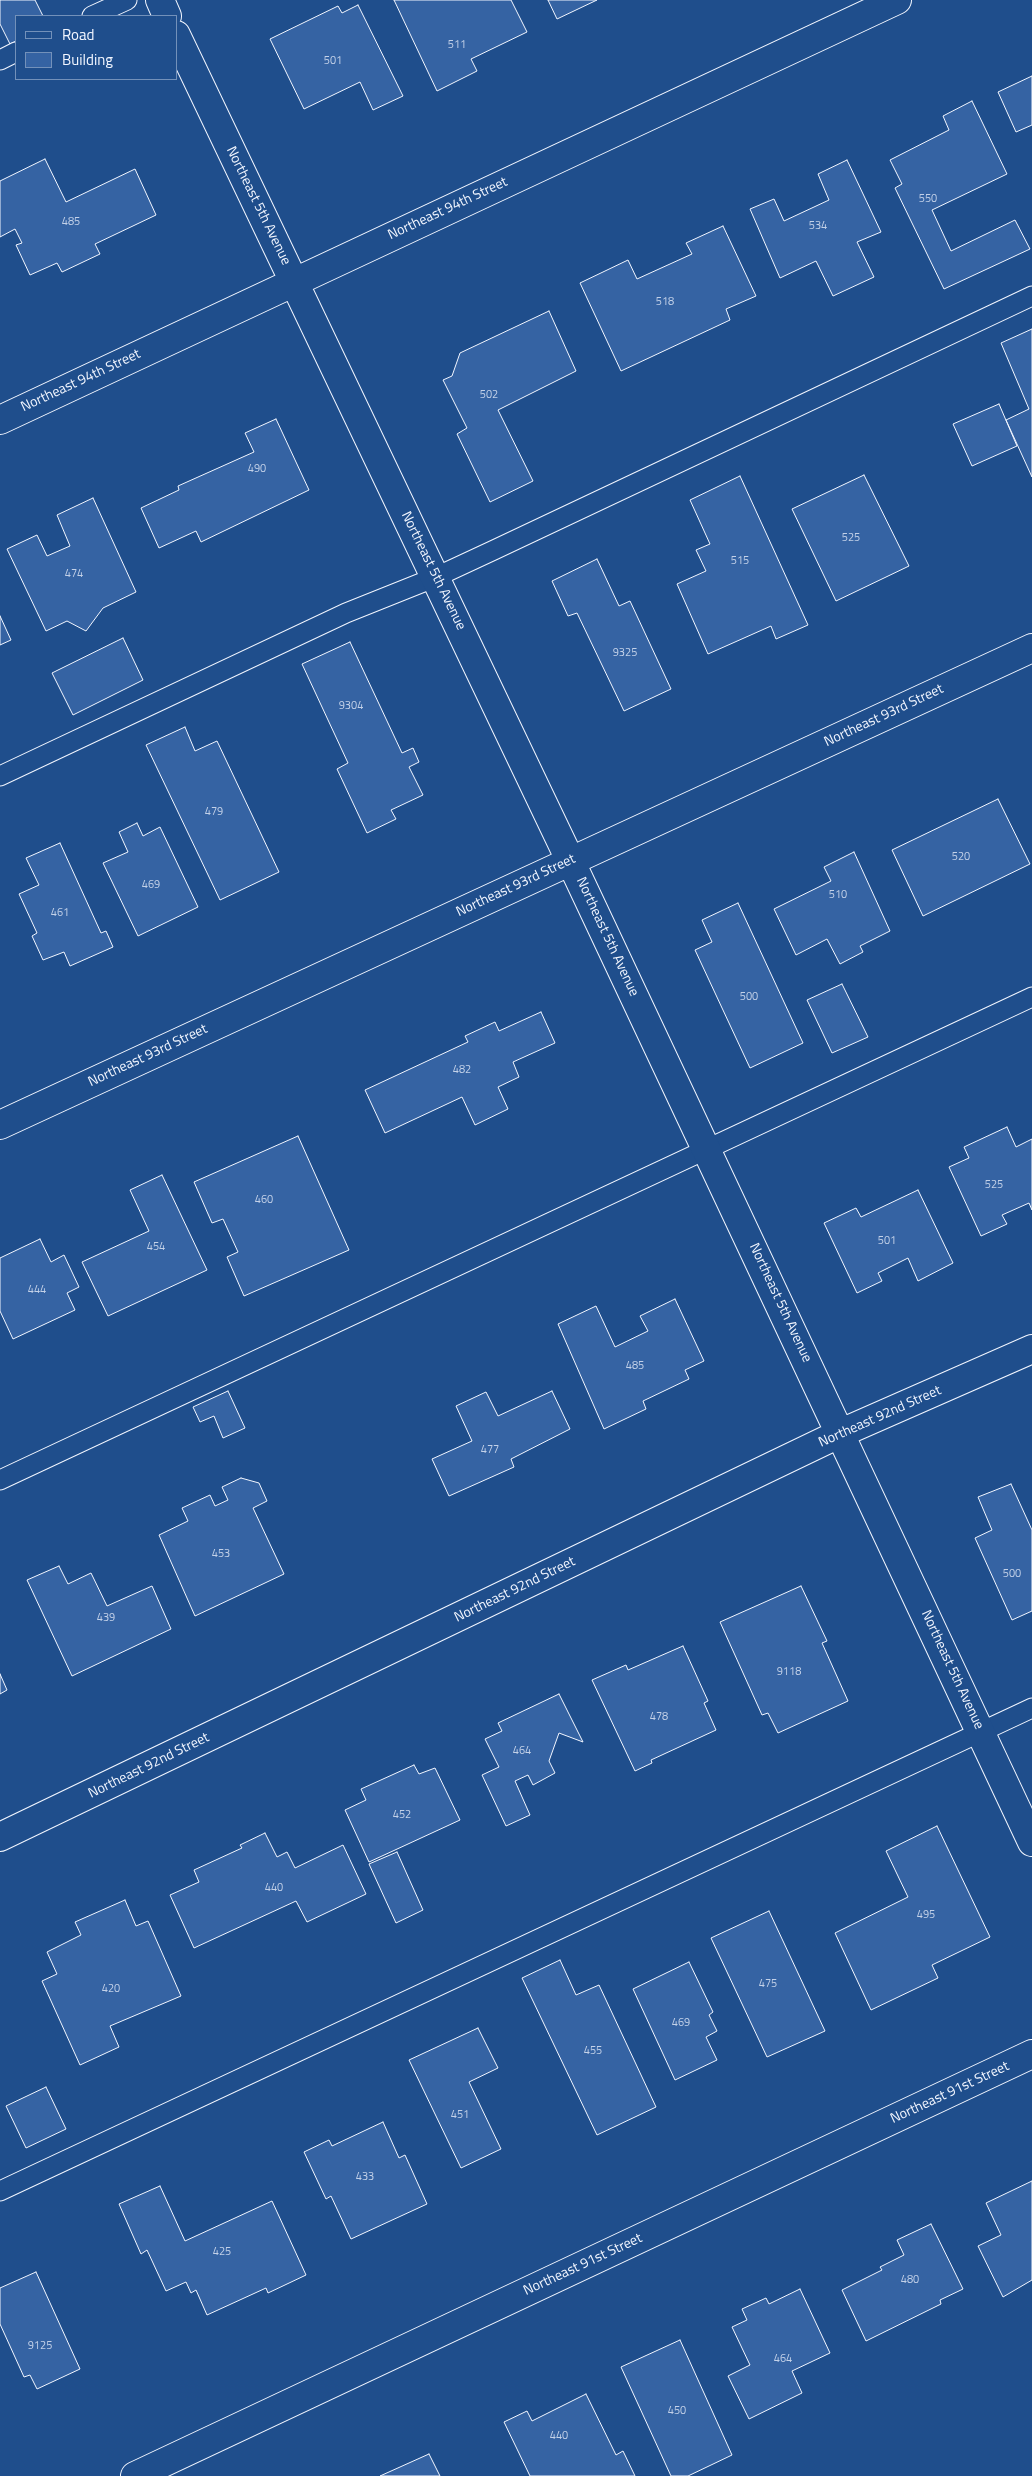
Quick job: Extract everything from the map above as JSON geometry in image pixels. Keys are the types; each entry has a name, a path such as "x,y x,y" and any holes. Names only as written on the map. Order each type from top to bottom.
{"street":[{"path":"160,0 167,15"},
{"name":"Northeast 94th Street","path":"0,420 896,0"},
{"name":"Northeast 5th Avenue","path":"178,39 707,1149 1032,1842"},
{"name":"Northeast 93rd Street","path":"0,1124 1032,648"},
{"name":"Northeast 92nd Street","path":"0,1837 841,1433 1032,1349"},
{"name":"Northeast 91st Street","path":"135,2476 1032,2054"}],"lane":[{"path":"94,15 127,0"},
{"path":"0,60 15,52"},
{"path":"0,776 346,613 436,577 1032,296"},
{"path":"0,1480 1032,997"},
{"path":"0,2191 1032,1708"}],"building":[{"path":"0,0 35,0 42,15 15,15 15,42 10,44 0,24"},
{"path":"394,0 511,0 527,32 471,59 477,71 437,91"},
{"path":"548,0 597,0 557,19"},
{"path":"358,5 403,96 373,110 360,82 304,109 270,39 338,6 342,13"},
{"path":"1032,76 1032,125 1016,132 998,92"},
{"path":"972,101 1007,174 932,210 951,251 1015,220 1030,249 944,289 895,188 902,184 890,160 949,130 943,116"},
{"path":"45,159 66,202 135,169 156,215 95,244 100,254 62,272 57,263 30,275 16,245 22,243 15,229 0,237 0,181"},
{"path":"847,160 881,232 857,242 874,277 833,296 816,261 780,278 750,209 774,199 784,221 829,200 818,174"},
{"path":"723,226 756,296 726,309 730,320 621,371 580,283 628,260 637,279 692,254 686,243"},
{"path":"549,311 576,371 498,410 533,481 490,502 457,434 467,428 443,380 452,376 460,353"},
{"path":"1032,329 1032,477 1006,420 1029,409 1001,343"},
{"path":"999,404 1017,446 972,466 953,424"},
{"path":"276,419 309,490 201,542 196,531 159,548 141,508 179,490 178,486 254,452 245,433"},
{"path":"864,475 909,566 836,601 792,509"},
{"path":"740,476 808,625 776,639 771,626 708,654 677,584 706,571 696,550 710,544 690,500"},
{"path":"93,498 136,592 103,608 86,631 67,621 46,631 7,549 37,535 47,556 70,546 57,515"},
{"path":"597,559 619,606 630,601 671,689 624,711 577,613 568,616 552,581"},
{"path":"0,616 11,640 0,645"},
{"path":"123,638 143,680 73,715 52,673"},
{"path":"350,642 402,753 413,748 419,762 409,767 423,795 391,810 396,819 367,833 337,769 348,763 302,664"},
{"path":"185,727 195,751 217,741 279,872 220,900 146,745"},
{"path":"998,799 1030,864 923,916 892,850"},
{"path":"137,823 143,836 160,827 198,907 138,936 103,863 128,852 119,832"},
{"path":"60,843 101,933 106,931 113,947 70,966 64,952 43,960 32,936 37,933 19,894 39,885 26,858"},
{"path":"854,852 890,931 860,946 863,952 840,964 827,939 796,955 774,909 831,881 824,867"},
{"path":"738,903 803,1043 750,1068 695,950 712,942 702,920"},
{"path":"842,984 868,1037 832,1053 807,1000"},
{"path":"541,1012 555,1043 513,1062 519,1077 498,1087 508,1109 475,1125 462,1097 385,1133 365,1090 468,1042 465,1036 495,1022 499,1031"},
{"path":"1007,1127 1016,1147 1032,1139 1032,1210 1029,1203 1002,1215 1007,1224 981,1236 949,1167 969,1158 964,1147"},
{"path":"298,1136 349,1250 244,1296 227,1257 238,1252 223,1219 212,1223 194,1182"},
{"path":"162,1175 207,1270 108,1316 82,1262 149,1231 130,1190"},
{"path":"918,1190 953,1263 918,1281 908,1258 878,1273 882,1281 857,1293 824,1223 856,1208 861,1217"},
{"path":"40,1239 51,1262 64,1255 79,1287 67,1293 75,1310 13,1339 0,1311 0,1258"},
{"path":"675,1299 704,1361 685,1370 689,1379 643,1401 646,1409 604,1429 558,1324 596,1306 615,1347 648,1331 640,1316"},
{"path":"228,1391 245,1428 223,1438 214,1416 200,1422 193,1407"},
{"path":"552,1391 570,1429 511,1459 514,1467 449,1496 432,1459 472,1441 456,1406 486,1392 498,1416"},
{"path":"241,1478 259,1483 267,1501 253,1508 284,1574 195,1616 159,1535 188,1521 182,1508 210,1495 215,1506 228,1500 222,1487"},
{"path":"1011,1484 1032,1530 1032,1611 1012,1620 975,1538 992,1530 978,1497"},
{"path":"59,1566 68,1584 91,1573 107,1606 152,1586 171,1629 72,1676 27,1580"},
{"path":"801,1586 827,1641 822,1643 848,1701 778,1733 768,1713 762,1715 720,1622"},
{"path":"683,1646 708,1701 704,1703 716,1730 651,1760 652,1763 635,1771 592,1680 626,1665 628,1670"},
{"path":"0,1674 7,1690 0,1694"},
{"path":"559,1694 583,1742 559,1733 549,1761 555,1773 533,1785 528,1775 515,1781 530,1815 506,1826 482,1775 499,1767 485,1739 502,1731 498,1723"},
{"path":"414,1765 419,1774 435,1768 460,1820 369,1862 345,1810 366,1800 361,1789"},
{"path":"937,1826 990,1937 932,1965 938,1978 871,2010 835,1933 908,1897 886,1851"},
{"path":"265,1833 277,1857 287,1852 295,1868 343,1845 366,1894 307,1922 296,1901 194,1948 170,1895 199,1882 194,1870 242,1848 240,1845"},
{"path":"397,1852 423,1910 396,1923 369,1864"},
{"path":"125,1900 136,1926 148,1921 181,1996 110,2026 119,2047 80,2065 42,1981 57,1974 47,1952 81,1935 75,1922"},
{"path":"769,1911 825,2031 767,2057 711,1938"},
{"path":"560,1960 576,1995 599,1985 656,2107 597,2135 522,1978"},
{"path":"689,1962 713,2012 709,2015 717,2031 706,2037 717,2060 675,2080 633,1989"},
{"path":"478,2028 498,2068 469,2082 501,2149 461,2168 409,2060"},
{"path":"46,2087 66,2129 26,2148 6,2106"},
{"path":"383,2122 399,2158 405,2155 427,2204 351,2239 331,2196 326,2199 304,2152 329,2140 332,2146"},
{"path":"1032,2181 1032,2280 1003,2297 978,2246 1001,2235 986,2203"},
{"path":"160,2186 185,2241 272,2201 306,2275 268,2293 266,2288 207,2315 196,2290 191,2293 186,2282 166,2291 147,2250 141,2254 119,2204"},
{"path":"931,2224 963,2289 940,2300 941,2304 866,2341 842,2290 882,2270 880,2267 904,2255 897,2240"},
{"path":"36,2272 80,2369 37,2389 30,2375 24,2377 0,2324 0,2288"},
{"path":"800,2289 830,2353 792,2371 802,2393 749,2419 728,2376 750,2365 732,2327 747,2320 742,2309 766,2298 769,2304"},
{"path":"680,2340 732,2455 688,2476 671,2476 621,2367"},
{"path":"586,2394 616,2455 623,2451 635,2476 530,2476 504,2422 527,2411 532,2421"},
{"path":"429,2454 440,2476 380,2476"}]}
